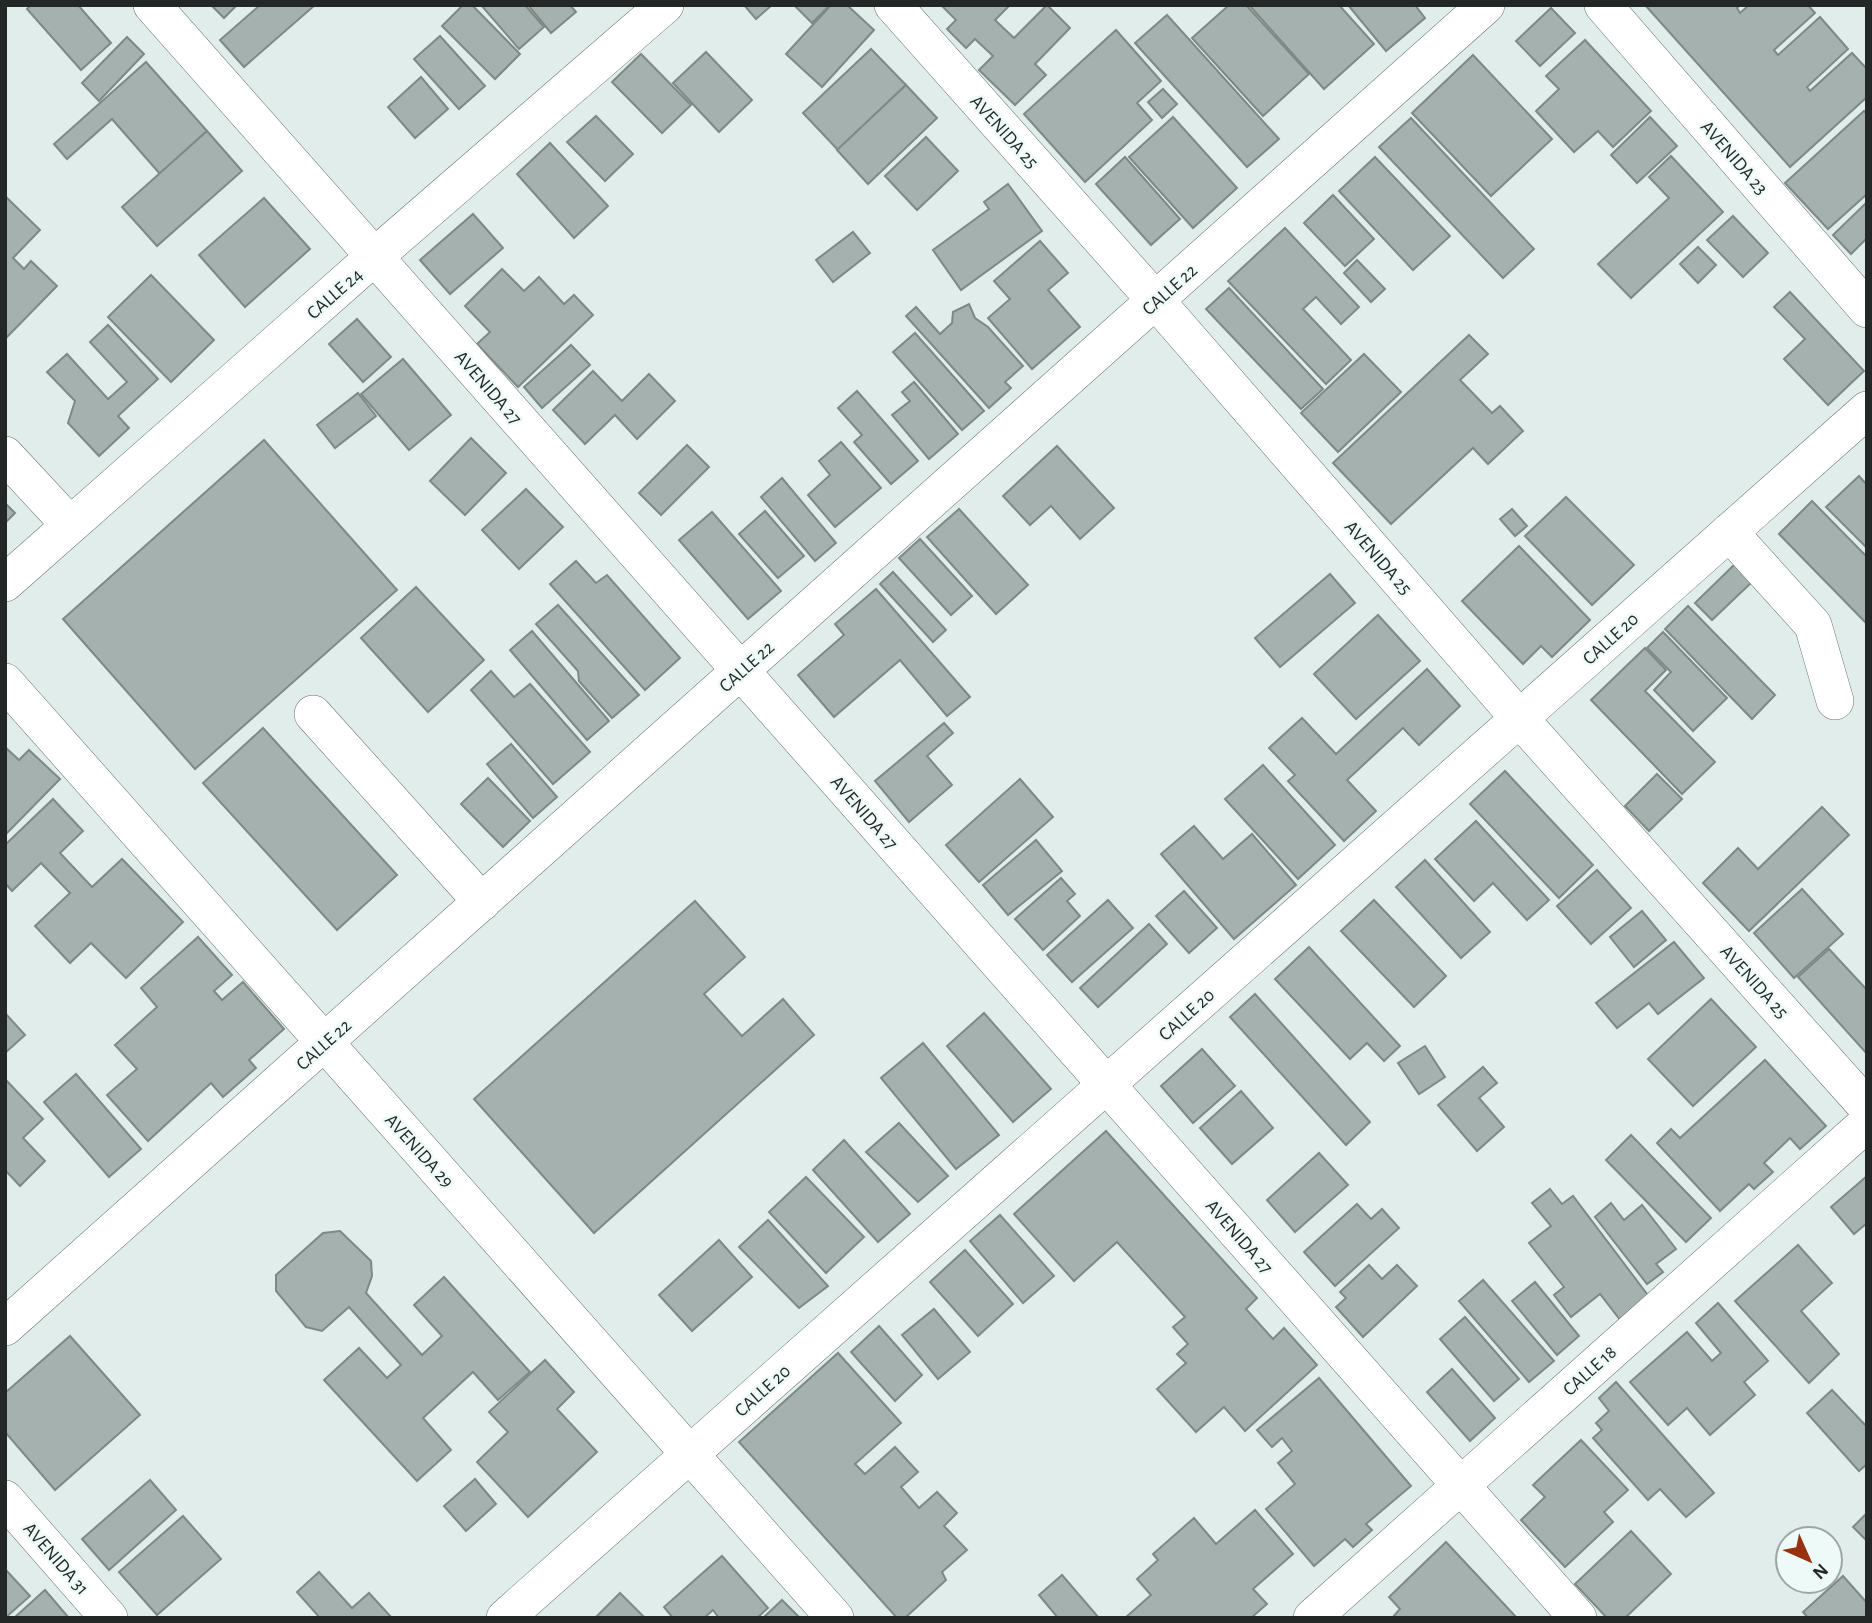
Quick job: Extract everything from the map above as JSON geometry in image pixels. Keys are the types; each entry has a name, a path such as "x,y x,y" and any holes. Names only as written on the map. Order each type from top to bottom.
{"street":[{"name":"AVENIDA 27","path":"152,5 1578,1618"},
{"name":"CALLE 24","path":"5,583 664,5"},
{"name":"AVENIDA 25","path":"893,5 1156,301 1519,719 1867,1107"},
{"name":"CALLE 22","path":"5,1327 1486,5"},
{"name":"AVENIDA 23","path":"1603,5 1867,309"},
{"name":"CALLE 20","path":"505,1618 1867,410"},
{"path":"5,455 70,525"},
{"path":"1729,532 1813,625 1835,701"},
{"name":"AVENIDA 29","path":"5,682 835,1618"},
{"path":"313,714 482,902"},
{"name":"CALLE 18","path":"1312,1618 1867,1123"},
{"name":"AVENIDA 31","path":"5,1499 109,1618"}],"building":[{"path":"31,5 78,5 111,43 81,70 27,9"},
{"path":"211,5 237,5 224,18"},
{"path":"260,5 315,5 244,67 220,40"},
{"path":"463,5 472,5 520,54 495,79 442,26"},
{"path":"481,5 525,5 544,27 519,49"},
{"path":"528,5 570,5 576,12 551,33"},
{"path":"744,5 772,5 756,19"},
{"path":"794,5 830,5 812,23"},
{"path":"831,5 847,5 874,30 822,87 786,54"},
{"path":"941,5 1010,5 995,20 1014,38 1047,5 1070,28 1035,64 1046,75 1015,105 979,70 993,56 975,39 966,48 947,29 956,20"},
{"path":"1229,5 1246,5 1309,74 1263,116 1192,38"},
{"path":"1249,5 1339,5 1374,44 1324,89"},
{"path":"1348,5 1415,5 1425,18 1386,51"},
{"path":"1645,5 1740,5 1737,8 1740,13 1749,5 1808,5 1815,13 1774,50 1778,55 1820,17 1848,49 1807,87 1810,91 1852,53 1867,69 1867,97 1790,167"},
{"path":"1551,8 1575,33 1540,66 1516,41"},
{"path":"1167,15 1279,139 1247,167 1135,43"},
{"path":"1116,30 1161,81 1137,103 1152,120 1085,182 1024,114"},
{"path":"440,36 485,86 459,109 414,59"},
{"path":"127,37 144,54 99,101 82,83"},
{"path":"1585,40 1651,111 1613,147 1598,131 1574,152 1536,111 1559,89 1546,76"},
{"path":"871,49 906,85 838,150 803,113"},
{"path":"706,52 752,100 719,132 673,83"},
{"path":"641,54 691,105 662,133 612,82"},
{"path":"1473,55 1552,139 1491,196 1412,113"},
{"path":"146,62 207,131 160,174 112,119 67,159 54,144"},
{"path":"421,77 448,109 415,138 388,107"},
{"path":"906,85 937,118 868,184 837,150"},
{"path":"1163,89 1177,104 1162,118 1148,102"},
{"path":"1864,111 1867,114 1867,194 1828,229 1785,183"},
{"path":"596,116 633,154 605,181 567,142"},
{"path":"1173,117 1237,188 1193,228 1129,157"},
{"path":"1650,117 1677,146 1637,183 1611,155"},
{"path":"1411,118 1534,249 1503,278 1379,147"},
{"path":"207,131 242,171 157,246 122,207"},
{"path":"926,137 958,171 917,210 885,176"},
{"path":"550,143 608,206 574,238 517,174"},
{"path":"1671,156 1723,212 1631,298 1598,264 1669,198 1649,177"},
{"path":"1125,157 1180,219 1151,245 1096,184"},
{"path":"1375,157 1450,236 1413,270 1339,191"},
{"path":"1008,184 1042,231 961,290 933,250 989,209 984,202"},
{"path":"1333,195 1374,239 1345,266 1304,223"},
{"path":"5,196 40,230 13,258 24,269 31,261 57,286 5,339"},
{"path":"264,198 310,249 245,307 199,255"},
{"path":"1867,202 1867,238 1851,254 1833,235"},
{"path":"473,214 503,248 450,294 420,260"},
{"path":"1733,216 1768,253 1743,277 1707,240"},
{"path":"1285,228 1359,307 1341,324 1316,297 1303,309 1351,360 1326,384 1228,281"},
{"path":"853,232 870,253 833,282 816,260"},
{"path":"1040,241 1068,273 1048,290 1080,327 1032,369 988,318 1010,299 994,281"},
{"path":"1698,247 1716,265 1698,283 1680,264"},
{"path":"1357,260 1385,289 1371,302 1344,273"},
{"path":"502,269 524,291 539,277 564,304 574,295 593,315 518,387 477,344 490,332 465,306"},
{"path":"151,275 214,340 171,382 108,317"},
{"path":"1229,288 1323,389 1301,409 1206,309"},
{"path":"1790,292 1864,371 1828,405 1784,359 1805,339 1774,307"},
{"path":"969,304 975,318 988,327 1023,366 1005,382 1011,388 989,408 906,316 916,307 940,334 952,323 953,312"},
{"path":"357,319 391,357 363,382 329,344"},
{"path":"108,325 158,379 118,416 129,428 99,456 68,423 75,401 47,372 67,354 108,399 127,382 90,342"},
{"path":"915,333 984,411 962,430 893,352"},
{"path":"1469,335 1488,354 1460,380 1492,413 1500,406 1523,431 1488,464 1473,448 1391,524 1333,463"},
{"path":"571,345 590,365 542,408 524,387"},
{"path":"1364,354 1401,392 1338,452 1301,413"},
{"path":"403,359 451,415 409,450 361,394"},
{"path":"593,371 622,401 649,374 675,401 637,439 615,415 585,444 553,410"},
{"path":"914,382 958,434 929,459 892,415 910,401 902,392"},
{"path":"857,391 918,461 891,484 854,442 862,435 838,408"},
{"path":"358,393 376,416 335,448 317,425"},
{"path":"471,438 506,473 465,515 430,481"},
{"path":"264,440 397,590 195,769 63,619"},
{"path":"841,442 881,488 835,527 808,495 830,475 819,461"},
{"path":"687,445 709,467 661,515 639,493"},
{"path":"1057,446 1114,508 1080,539 1051,506 1030,525 1003,496"},
{"path":"1859,476 1867,485 1867,548 1826,507"},
{"path":"782,478 836,543 815,561 761,497"},
{"path":"526,489 563,527 519,569 482,530"},
{"path":"1566,497 1634,565 1592,605 1525,536"},
{"path":"1812,501 1867,557 1867,624 1779,534"},
{"path":"5,503 15,513 5,523"},
{"path":"959,509 1028,585 996,614 927,537"},
{"path":"1512,509 1527,526 1515,536 1500,519"},
{"path":"765,511 804,556 778,578 739,534"},
{"path":"712,512 781,591 748,619 679,540"},
{"path":"920,539 972,596 951,615 899,558"},
{"path":"1519,546 1590,620 1552,657 1541,646 1523,664 1462,601"},
{"path":"576,561 596,583 607,575 680,658 645,690 550,584"},
{"path":"1735,564 1752,582 1712,620 1695,603"},
{"path":"893,572 946,630 933,642 880,584"},
{"path":"1330,574 1355,603 1280,667 1255,638"},
{"path":"416,587 484,660 428,712 361,638"},
{"path":"876,589 970,697 947,716 900,660 834,717 798,675 844,635 835,624"},
{"path":"558,605 639,695 612,718 579,681 578,671 536,624"},
{"path":"1688,606 1775,695 1752,719 1665,629"},
{"path":"1378,615 1420,661 1356,719 1314,674"},
{"path":"532,631 609,721 587,740 510,650"},
{"path":"1663,632 1727,698 1693,731 1654,690 1671,672 1647,648"},
{"path":"1645,648 1666,670 1645,691 1715,762 1682,794 1591,700"},
{"path":"1427,669 1460,706 1419,745 1403,728 1347,780 1376,811 1344,841 1288,781 1295,775 1269,748 1302,718 1336,754"},
{"path":"491,671 514,697 530,684 590,752 553,784 471,690"},
{"path":"944,723 953,733 927,756 952,785 909,822 875,781"},
{"path":"263,728 397,875 337,930 203,783"},
{"path":"511,744 557,797 533,818 487,764"},
{"path":"5,747 19,760 29,750 60,779 7,833 5,831"},
{"path":"1263,765 1335,845 1298,879 1225,799"},
{"path":"1505,771 1593,865 1559,898 1470,804"},
{"path":"1657,774 1682,799 1649,831 1625,806"},
{"path":"488,778 530,821 503,847 461,804"},
{"path":"1020,779 1053,817 979,882 946,845"},
{"path":"53,799 83,831 60,853 92,887 122,859 183,922 126,978 91,943 70,963 35,926 70,893 41,863 12,891 5,883 5,845"},
{"path":"1822,807 1849,835 1749,931 1703,883 1738,848 1758,869"},
{"path":"1476,821 1549,900 1527,920 1493,883 1474,901 1435,859"},
{"path":"1194,826 1223,859 1252,834 1296,885 1234,939 1161,854"},
{"path":"1036,840 1062,871 1008,915 983,885"},
{"path":"1425,860 1490,932 1461,958 1396,887"},
{"path":"1597,870 1631,908 1591,944 1557,906"},
{"path":"1061,878 1075,894 1067,901 1080,916 1043,950 1015,919"},
{"path":"1802,889 1843,934 1794,978 1754,933"},
{"path":"1184,891 1217,928 1189,953 1156,916"},
{"path":"1108,900 1133,928 1072,982 1047,955"},
{"path":"1374,900 1446,976 1414,1007 1341,931"},
{"path":"695,901 745,957 704,994 742,1036 783,999 814,1035 594,1233 474,1099"},
{"path":"1642,911 1666,940 1634,967 1610,937"},
{"path":"1149,924 1167,944 1098,1007 1080,988"},
{"path":"198,937 232,975 214,991 222,1000 243,982 284,1029 249,1060 256,1068 223,1097 211,1083 148,1141 107,1095 137,1069 115,1045 157,1007 141,988"},
{"path":"1674,942 1704,978 1658,1014 1649,1003 1617,1028 1596,1003"},
{"path":"1309,947 1400,1046 1384,1061 1367,1043 1350,1059 1275,979"},
{"path":"1829,949 1867,990 1867,1054 1798,977"},
{"path":"1255,994 1370,1122 1346,1145 1230,1017"},
{"path":"1711,999 1756,1047 1693,1106 1648,1059"},
{"path":"5,1013 25,1035 5,1053"},
{"path":"984,1013 1051,1089 1013,1122 947,1046"},
{"path":"923,1043 999,1135 956,1169 881,1078"},
{"path":"1425,1046 1445,1077 1419,1094 1398,1063"},
{"path":"1202,1049 1235,1086 1193,1123 1161,1086"},
{"path":"1765,1060 1826,1126 1800,1149 1790,1138 1764,1163 1773,1172 1754,1189 1749,1184 1720,1211 1657,1143 1671,1129 1680,1138"},
{"path":"1483,1067 1497,1083 1479,1098 1504,1127 1477,1151 1438,1105"},
{"path":"76,1074 141,1149 109,1177 44,1102"},
{"path":"5,1079 43,1119 23,1138 45,1161 20,1186 5,1170"},
{"path":"1241,1091 1273,1128 1232,1164 1200,1128"},
{"path":"899,1123 948,1176 918,1202 866,1152"},
{"path":"1106,1131 1257,1298 1246,1309 1273,1339 1284,1328 1317,1365 1245,1431 1224,1407 1196,1432 1157,1389 1186,1363 1177,1354 1188,1344 1173,1327 1185,1317 1117,1242 1074,1281 1014,1214"},
{"path":"1631,1135 1711,1218 1686,1242 1606,1160"},
{"path":"844,1140 910,1214 878,1242 813,1170"},
{"path":"1319,1153 1348,1185 1295,1232 1267,1200"},
{"path":"1867,1176 1867,1223 1854,1234 1831,1207"},
{"path":"806,1177 864,1237 826,1273 769,1212"},
{"path":"1550,1189 1562,1204 1573,1196 1650,1298 1621,1321 1600,1294 1571,1317 1554,1295 1564,1287 1529,1243 1551,1226 1532,1203"},
{"path":"1611,1203 1624,1220 1642,1205 1676,1249 1656,1264 1663,1272 1647,1284 1595,1217"},
{"path":"1357,1204 1371,1219 1382,1209 1399,1228 1335,1286 1304,1252"},
{"path":"1000,1215 1054,1276 1023,1303 970,1241"},
{"path":"768,1220 828,1286 799,1308 739,1247"},
{"path":"340,1231 371,1261 372,1276 366,1293 422,1355 442,1336 414,1305 444,1277 530,1372 498,1400 473,1372 423,1418 451,1450 417,1481 324,1380 359,1348 387,1378 401,1365 349,1307 322,1331 306,1327 276,1291 276,1275 323,1233"},
{"path":"719,1240 752,1277 692,1331 659,1295"},
{"path":"1798,1245 1832,1283 1801,1311 1839,1354 1809,1383 1735,1301"},
{"path":"965,1250 1013,1304 978,1336 930,1282"},
{"path":"1369,1265 1382,1279 1397,1265 1417,1286 1363,1337 1336,1307 1346,1298 1340,1292"},
{"path":"1483,1280 1554,1361 1529,1382 1459,1301"},
{"path":"1535,1282 1579,1336 1557,1355 1512,1301"},
{"path":"1718,1303 1768,1361 1744,1382 1755,1395 1710,1435 1687,1408 1668,1425 1630,1382 1687,1332 1712,1361 1721,1353 1696,1323"},
{"path":"934,1309 970,1352 938,1379 902,1335"},
{"path":"1465,1317 1519,1379 1494,1401 1440,1339"},
{"path":"879,1326 922,1375 895,1401 851,1352"},
{"path":"70,1336 140,1415 55,1490 5,1432 5,1393"},
{"path":"838,1353 901,1423 855,1464 865,1474 895,1447 918,1472 901,1487 919,1508 937,1492 957,1513 944,1526 967,1550 942,1572 946,1580 905,1618 897,1618 739,1442"},
{"path":"545,1360 574,1392 557,1409 597,1452 528,1517 477,1462 508,1432 489,1412"},
{"path":"1452,1369 1495,1418 1470,1441 1427,1392"},
{"path":"1319,1378 1411,1486 1366,1524 1372,1530 1353,1547 1345,1539 1314,1566 1266,1509 1295,1484 1278,1463 1292,1451 1282,1438 1272,1447 1257,1430"},
{"path":"1616,1382 1714,1493 1686,1517 1660,1489 1648,1500 1593,1438 1602,1430 1596,1423 1609,1411 1599,1398"},
{"path":"1832,1390 1867,1427 1867,1464 1859,1471 1807,1413"},
{"path":"1581,1440 1628,1490 1604,1512 1613,1522 1565,1567 1521,1520 1545,1497 1533,1485"},
{"path":"475,1479 496,1504 466,1531 444,1506"},
{"path":"150,1480 176,1510 109,1570 82,1539"},
{"path":"1255,1510 1293,1554 1253,1589 1267,1604 1251,1618 1125,1618 1151,1595 1137,1579 1158,1560 1153,1554 1194,1518 1216,1544"},
{"path":"1867,1513 1867,1541 1853,1527"},
{"path":"183,1516 221,1559 157,1615 119,1572"},
{"path":"1631,1531 1671,1574 1625,1618 1607,1618 1575,1584"},
{"path":"1446,1542 1517,1618 1392,1618 1400,1609 1389,1597"},
{"path":"722,1556 768,1608 757,1618 719,1618 713,1610 704,1618 673,1618 664,1607"},
{"path":"5,1569 30,1596 5,1618"},
{"path":"319,1572 352,1608 369,1593 392,1618 320,1618 297,1592"},
{"path":"1062,1575 1099,1618 1058,1618 1039,1595"},
{"path":"1844,1577 1867,1603 1867,1618 1808,1618 1803,1612 1822,1595 1844,1595"},
{"path":"45,1590 69,1618 14,1618"},
{"path":"620,1593 645,1618 595,1618"},
{"path":"782,1600 800,1618 763,1618"}]}
